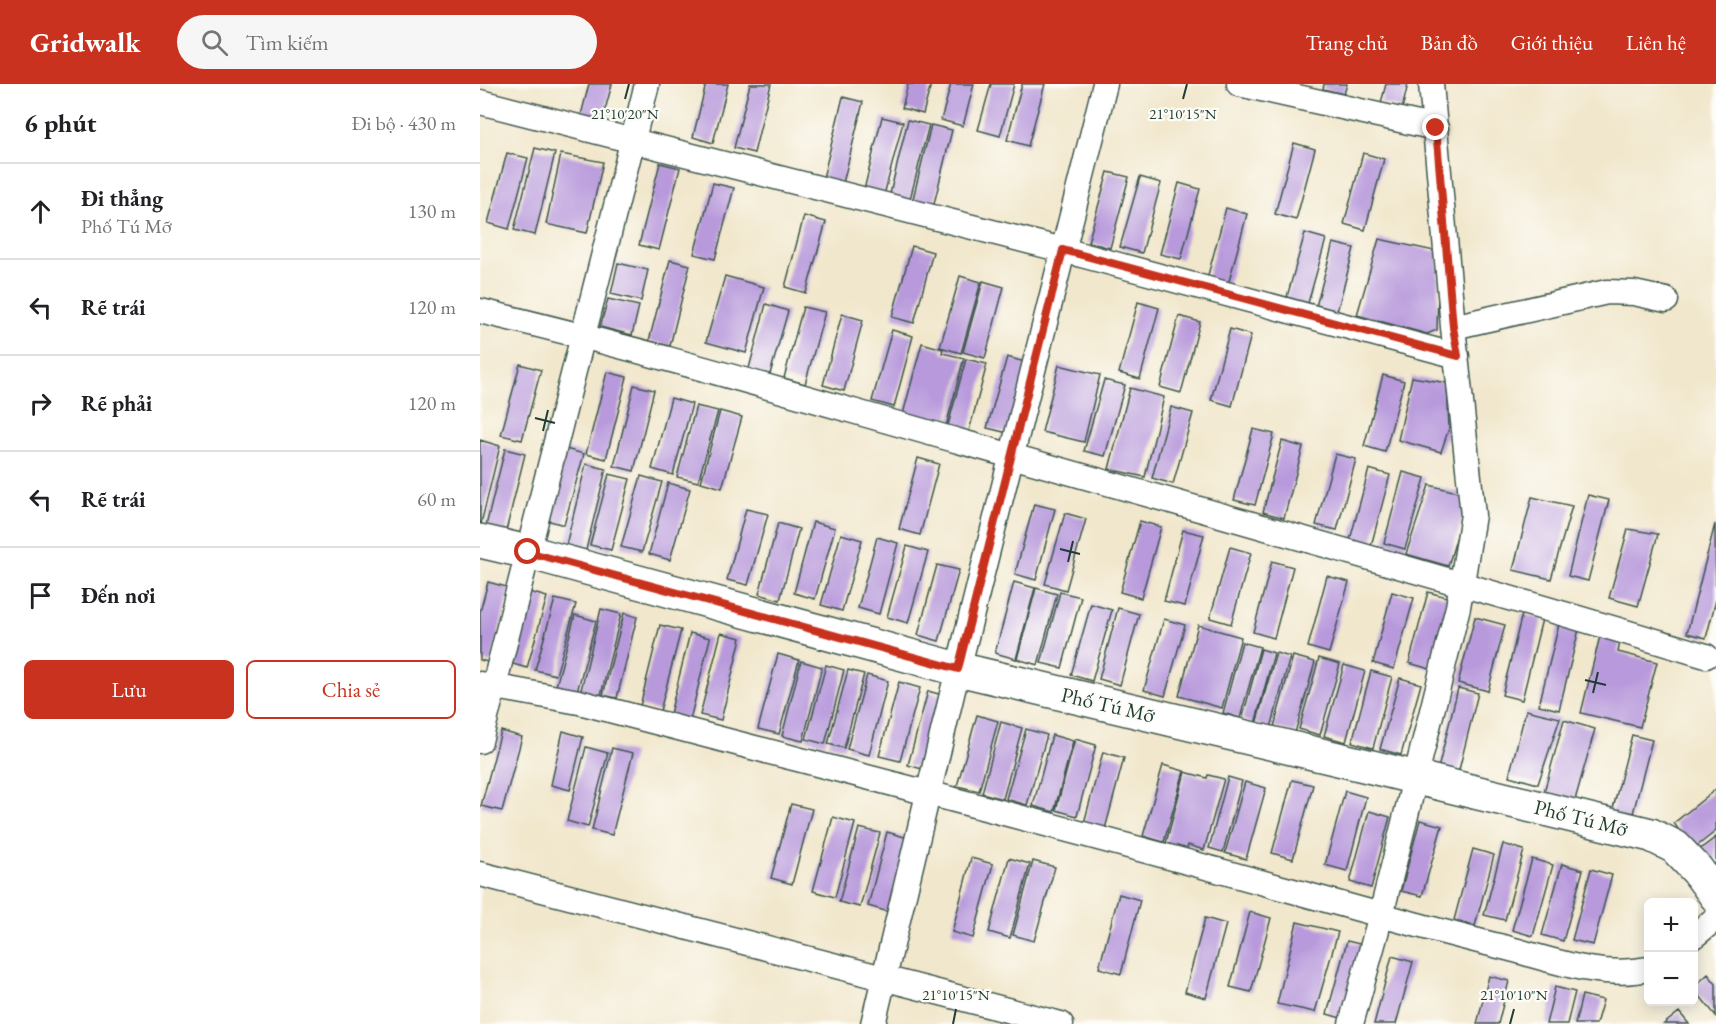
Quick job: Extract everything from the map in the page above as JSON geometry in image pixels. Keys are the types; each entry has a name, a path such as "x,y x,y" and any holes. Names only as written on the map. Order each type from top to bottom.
{"main road":[{"name":"Phố Tú Mỡ","path":"480,541 958,669 1651,835 1675,847 1697,870 1716,896"}],"street":[{"path":"480,741 487,686 528,552 647,84"},
{"path":"873,1024 958,669 1105,84"},
{"path":"1239,84 1436,128"},
{"path":"1351,1024 1381,915 1463,583 1473,515 1431,84"},
{"path":"480,102 1063,250 1458,356"},
{"path":"1453,327 1607,292 1634,293 1666,300"},
{"path":"480,311 583,335 1463,583 1706,656"},
{"path":"487,686 579,702 1545,958 1608,972 1644,970"},
{"path":"480,874 1061,1024"},
{"path":"1698,933 1716,918"}],"building":[{"path":"589,84 612,84 601,125 580,119"},
{"path":"706,84 728,84 713,143 693,137"},
{"path":"750,84 771,84 754,153 734,148"},
{"path":"908,84 931,84 923,114 902,108"},
{"path":"951,84 974,84 963,126 941,120"},
{"path":"991,84 1014,84 1000,136 978,130"},
{"path":"1022,84 1045,84 1028,146 1007,140"},
{"path":"1324,84 1347,84 1344,94 1323,89"},
{"path":"1386,84 1408,84 1402,109 1381,103"},
{"path":"843,97 863,102 843,183 823,178"},
{"path":"882,117 903,122 882,203 862,198"},
{"path":"908,120 929,125 908,207 888,202"},
{"path":"931,125 952,130 932,212 911,207"},
{"path":"1294,143 1315,149 1296,220 1275,214"},
{"path":"535,148 555,153 535,235 514,230"},
{"path":"507,153 528,158 509,229 488,223"},
{"path":"1363,153 1384,159 1365,230 1344,224"},
{"path":"561,154 603,162 587,233 546,224"},
{"path":"660,163 680,168 659,250 639,245"},
{"path":"1108,172 1129,177 1110,248 1088,242"},
{"path":"1140,177 1161,183 1142,253 1120,247"},
{"path":"713,183 734,188 715,259 694,254"},
{"path":"1179,183 1200,189 1181,259 1160,254"},
{"path":"1226,208 1247,214 1228,285 1207,279"},
{"path":"804,216 826,222 806,293 785,287"},
{"path":"1305,233 1326,239 1306,310 1285,304"},
{"path":"1379,239 1439,252 1437,330 1427,334 1357,315"},
{"path":"1333,243 1354,248 1335,319 1314,314"},
{"path":"912,246 933,252 914,323 892,317"},
{"path":"670,260 690,265 670,346 649,341"},
{"path":"618,263 648,270 641,301 611,294"},
{"path":"725,276 764,287 746,353 706,342"},
{"path":"960,276 981,282 961,353 940,347"},
{"path":"983,281 1004,287 985,358 963,352"},
{"path":"608,299 639,306 632,335 600,327"},
{"path":"1138,302 1159,308 1140,379 1119,373"},
{"path":"766,304 788,311 768,381 747,376"},
{"path":"803,307 825,312 805,384 784,378"},
{"path":"842,314 863,320 844,391 823,385"},
{"path":"1179,316 1200,322 1181,393 1160,387"},
{"path":"1230,329 1251,335 1232,406 1211,400"},
{"path":"892,330 913,336 894,407 872,401"},
{"path":"922,343 943,349 942,353 964,358 945,430 903,414"},
{"path":"1007,357 1028,363 1008,433 987,428"},
{"path":"966,359 987,364 968,435 947,429"},
{"path":"520,364 541,370 522,440 501,435"},
{"path":"1059,365 1100,375 1084,442 1042,432"},
{"path":"607,372 627,377 606,459 586,454"},
{"path":"1383,375 1404,381 1385,452 1364,446"},
{"path":"1412,377 1447,383 1449,428 1441,452 1398,440"},
{"path":"1104,380 1125,385 1105,456 1084,451"},
{"path":"634,385 654,390 634,471 614,466"},
{"path":"1130,388 1164,397 1145,477 1109,469"},
{"path":"671,398 692,404 673,475 652,469"},
{"path":"696,406 718,411 698,482 677,477"},
{"path":"1171,407 1193,413 1173,484 1152,478"},
{"path":"720,411 742,417 722,488 701,482"},
{"path":"1253,429 1274,434 1255,505 1234,500"},
{"path":"480,440 500,446 481,524 480,524"},
{"path":"1282,441 1303,447 1284,518 1263,512"},
{"path":"562,448 584,454 564,525 543,519"},
{"path":"505,449 525,454 505,535 485,530"},
{"path":"1335,454 1356,459 1337,530 1316,525"},
{"path":"918,458 939,464 920,535 899,529"},
{"path":"586,464 606,469 586,550 566,545"},
{"path":"1369,469 1390,475 1371,546 1350,540"},
{"path":"1403,472 1425,478 1405,549 1384,543"},
{"path":"609,474 630,479 611,550 590,545"},
{"path":"641,476 662,482 642,552 621,547"},
{"path":"668,483 690,489 670,560 649,554"},
{"path":"1429,485 1469,495 1448,566 1406,554"},
{"path":"1588,495 1609,500 1588,581 1568,576"},
{"path":"1532,497 1572,506 1551,579 1513,570"},
{"path":"1034,504 1055,509 1036,580 1015,574"},
{"path":"746,509 768,514 748,585 727,580"},
{"path":"1065,513 1086,519 1066,590 1045,584"},
{"path":"1140,521 1161,527 1141,598 1120,592"},
{"path":"813,522 835,528 815,599 794,593"},
{"path":"778,523 799,529 780,600 759,594"},
{"path":"1715,524 1716,600 1706,638 1687,633"},
{"path":"1628,529 1658,534 1638,606 1609,598"},
{"path":"1183,530 1204,535 1185,606 1164,601"},
{"path":"841,534 862,540 842,611 821,605"},
{"path":"877,537 898,543 879,614 858,608"},
{"path":"907,546 928,552 908,623 887,617"},
{"path":"1230,547 1251,553 1231,624 1210,618"},
{"path":"1272,561 1293,567 1274,638 1253,632"},
{"path":"937,565 959,570 939,641 918,635"},
{"path":"1327,576 1349,582 1329,653 1308,647"},
{"path":"488,582 510,588 491,663 480,660 480,612"},
{"path":"1014,582 1035,588 1016,659 995,653"},
{"path":"1036,588 1057,594 1038,665 1017,659"},
{"path":"526,591 547,597 527,668 506,662"},
{"path":"1060,592 1081,597 1062,668 1041,663"},
{"path":"1392,592 1414,598 1394,669 1373,663"},
{"path":"1428,592 1450,598 1430,669 1409,663"},
{"path":"555,599 576,604 556,675 535,670"},
{"path":"1091,604 1112,610 1092,681 1071,675"},
{"path":"1118,608 1139,614 1120,685 1099,679"},
{"path":"601,609 621,614 601,695 581,690"},
{"path":"624,613 637,617 617,698 603,695"},
{"path":"1522,614 1542,619 1522,700 1502,695"},
{"path":"575,615 596,621 577,692 556,686"},
{"path":"1475,617 1505,625 1488,691 1458,683"},
{"path":"1164,619 1185,625 1165,696 1144,690"},
{"path":"1559,624 1579,629 1559,710 1539,705"},
{"path":"660,625 681,630 660,711 640,706"},
{"path":"1198,625 1241,637 1222,708 1179,696"},
{"path":"1601,632 1621,637 1618,652 1657,662 1640,727 1581,713"},
{"path":"690,633 710,638 690,720 670,714"},
{"path":"721,633 741,638 721,720 700,715"},
{"path":"1242,642 1260,647 1240,718 1223,713"},
{"path":"1261,649 1274,653 1255,724 1242,720"},
{"path":"1276,653 1290,657 1271,728 1256,724"},
{"path":"778,654 799,660 779,734 758,729"},
{"path":"1293,656 1315,662 1295,733 1274,727"},
{"path":"1319,658 1340,664 1320,735 1299,729"},
{"path":"801,661 822,667 803,741 782,736"},
{"path":"826,665 844,670 825,744 806,739"},
{"path":"1344,665 1365,671 1346,742 1324,736"},
{"path":"848,670 864,674 844,748 828,744"},
{"path":"1371,671 1392,677 1373,748 1352,742"},
{"path":"867,675 888,681 869,755 847,749"},
{"path":"1400,678 1421,684 1401,755 1380,749"},
{"path":"899,682 920,688 900,761 879,756"},
{"path":"1458,688 1478,693 1458,774 1438,769"},
{"path":"928,691 949,697 929,771 908,765"},
{"path":"1526,710 1560,718 1538,784 1509,776"},
{"path":"977,715 998,721 979,791 957,786"},
{"path":"1564,720 1595,729 1575,800 1544,792"},
{"path":"1001,722 1022,728 1003,799 982,793"},
{"path":"1026,729 1047,735 1027,805 1006,799"},
{"path":"501,731 522,737 502,811 481,806"},
{"path":"563,731 583,737 570,790 551,785"},
{"path":"1052,735 1073,741 1054,812 1033,806"},
{"path":"1632,735 1652,740 1631,821 1611,816"},
{"path":"1075,739 1096,745 1077,816 1056,810"},
{"path":"586,747 608,753 588,827 567,821"},
{"path":"612,748 633,753 612,835 592,830"},
{"path":"1103,752 1124,758 1105,829 1084,823"},
{"path":"1163,765 1184,771 1164,842 1143,836"},
{"path":"1185,772 1207,778 1208,775 1224,779 1204,850 1188,845 1187,849 1166,843"},
{"path":"1228,777 1242,781 1223,852 1209,848"},
{"path":"1292,780 1313,785 1293,859 1272,853"},
{"path":"1245,782 1266,788 1246,859 1225,853"},
{"path":"1716,789 1716,831 1692,850 1674,823"},
{"path":"1345,791 1366,797 1347,871 1325,865"},
{"path":"791,804 812,809 792,884 771,878"},
{"path":"1369,811 1390,817 1371,888 1350,882"},
{"path":"833,817 855,823 835,897 813,891"},
{"path":"1420,820 1442,826 1422,896 1401,891"},
{"path":"859,828 880,833 860,907 839,902"},
{"path":"887,832 908,838 889,912 868,906"},
{"path":"1716,837 1716,863 1711,866 1699,850"},
{"path":"1503,844 1524,850 1505,920 1484,915"},
{"path":"1473,849 1494,855 1475,926 1454,920"},
{"path":"971,858 993,864 973,938 952,932"},
{"path":"1009,858 1030,864 1010,938 989,932"},
{"path":"1532,859 1553,865 1533,936 1512,930"},
{"path":"1033,861 1055,867 1034,941 1013,935"},
{"path":"1562,864 1583,870 1563,941 1542,935"},
{"path":"1591,869 1612,875 1593,945 1572,940"},
{"path":"1119,894 1140,900 1121,974 1099,968"},
{"path":"1250,912 1271,918 1251,992 1230,987"},
{"path":"1205,918 1226,924 1206,998 1185,992"},
{"path":"1297,922 1338,932 1315,1012 1277,1004"},
{"path":"1347,941 1368,946 1348,1020 1327,1014"},
{"path":"1392,956 1413,962 1396,1024 1374,1024"},
{"path":"1708,974 1716,984 1716,1016 1698,994 1698,983"},
{"path":"1489,976 1509,981 1498,1024 1477,1024"},
{"path":"1555,987 1575,992 1567,1024 1546,1024"},
{"path":"1582,995 1603,1000 1596,1024 1575,1024"},
{"path":"1679,1012 1689,1024 1664,1024"}],"route":[{"path":"528,552 958,669 1063,250 1458,356 1453,327 1436,128"}]}
